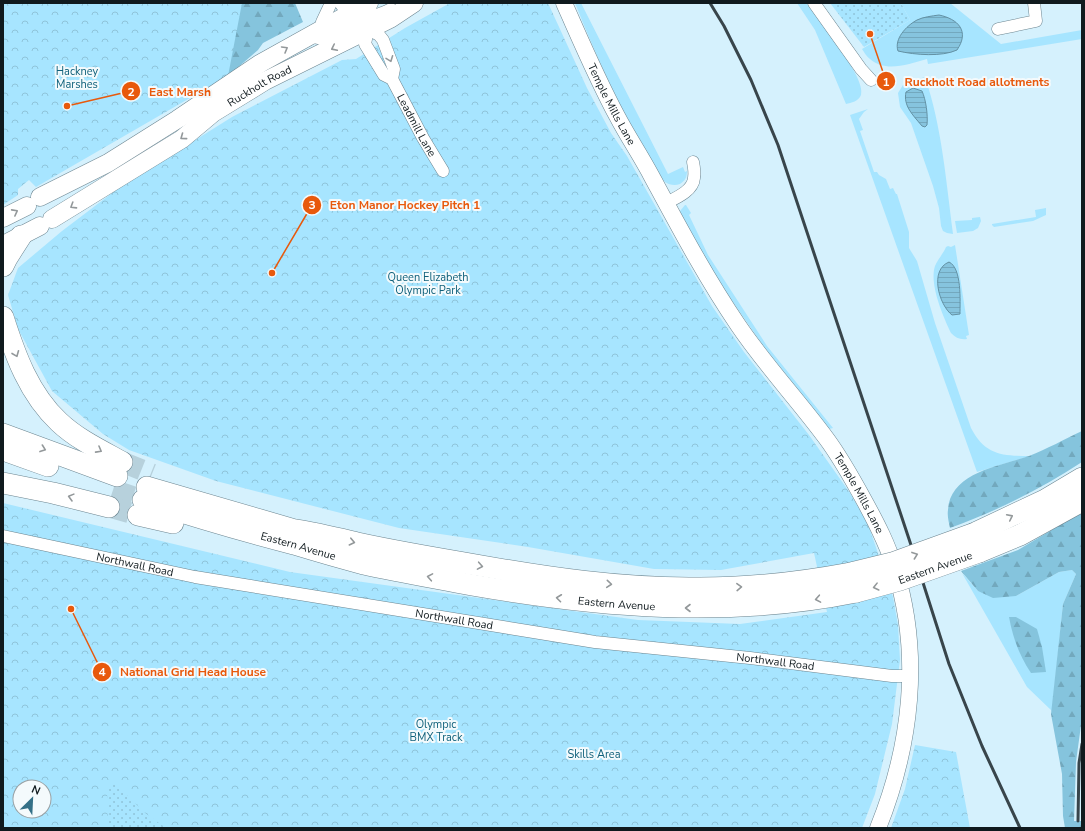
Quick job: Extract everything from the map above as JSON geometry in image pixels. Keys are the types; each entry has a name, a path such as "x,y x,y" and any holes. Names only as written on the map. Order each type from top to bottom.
{"highway":[{"path":"3,266 22,236"},
{"path":"3,317 11,342 24,373 37,396 58,421 84,441 115,484"},
{"path":"5,442 115,484"},
{"name":"Eastern Avenue","path":"853,582 811,600 725,608 643,606 579,601 532,595 407,573 363,563 233,528 145,494 235,503 292,520 315,532 357,543 481,566 545,577 606,584 684,588 900,580 977,543 1082,478"},
{"path":"3,483 53,493 115,484"},
{"name":"Eastern Avenue","path":"977,543 1020,535 1082,501"}],"main road":[{"name":"Ruckholt Road","path":"3,218 108,163 178,119 245,73 315,33 359,13 390,19 403,12 412,4"},
{"name":"Ruckholt Road","path":"3,245 46,222 182,139 213,113 265,81 346,42 359,13"}],"street":[{"path":"315,33 331,3"},
{"name":"Temple Mills Lane","path":"564,3 589,62 614,111 711,282 761,358 827,439 843,462 881,531 896,571 910,639 905,733 897,774 878,828"},
{"path":"814,3 861,69 871,80"},
{"path":"998,29 1036,21 1034,3"},
{"name":"Leadmill Lane","path":"359,13 380,34 394,69 392,79"},
{"name":"Leadmill Lane","path":"359,13 365,44 384,75 392,79 423,138 443,171"},
{"path":"666,203 690,188 694,178 693,162"},
{"name":"Northwall Road","path":"3,536 195,577 552,636 601,643 750,658 892,676 907,676"}],"green space":[{"name":"Hackney Marshes","path":"3,3 242,3 228,76 36,187 29,180 18,189 18,195 3,205"},
{"path":"225,3 295,3 303,22 263,43 258,50 228,76"},
{"name":"Queen Elizabeth Olympic Park","path":"450,3 548,3 587,88 611,133 627,156 712,306 744,352 809,435 850,493 868,524 893,597 898,625 900,660 892,724 875,794 862,828 3,828 3,503 290,572 638,620 740,624 827,612 814,553 721,570 654,569 528,547 399,528 216,481 129,450 103,434 52,391 18,329 8,295 18,268 62,231 120,187 232,117 342,60 356,59 405,28"},
{"path":"575,3 581,3 668,174 683,167 685,172 687,171 685,179 680,184 674,185 667,183 654,168 616,97"},
{"path":"797,3 806,3 849,62 861,87 861,95 857,100 846,104 815,30"},
{"path":"830,3 901,3 910,20 864,47"},
{"path":"901,3 950,3 1001,44 1082,30 1082,39 928,64 927,59 905,65 883,66 869,58 862,49 910,20"},
{"path":"925,77 936,115 946,174 953,234 943,231 933,186 911,123 900,107 898,93 903,85"},
{"path":"868,109 859,119 863,130 860,131 874,172 877,172 886,179 890,189 893,188 897,194 909,232 909,248 917,261 935,323 971,428 976,437 988,449 1003,454 1030,456 977,472 850,115"},
{"path":"685,205 691,213 689,215 708,255 767,346 833,428 829,429 764,347 710,269 680,217 680,211"},
{"path":"1046,208 1046,215 1033,221 994,227 992,225 1036,217 1035,210"},
{"path":"980,217 981,221 978,228 973,231 957,233 955,221 972,220 972,218"},
{"path":"955,245 969,335 966,336 967,339 958,338 951,333 944,318 935,291 935,266 946,247"},
{"path":"1082,431 1082,462 1050,482 1018,499 950,528 948,512 951,497 958,487 967,479 992,467 1029,456"},
{"path":"1082,512 1082,718 1076,762 1074,821 1082,821 1082,828 1065,828 1063,816 1062,774 1051,714 1063,604 1076,574 1072,570 1059,572 1016,596 993,598 978,591 961,571 1018,550"},
{"path":"1072,570 1076,574 1063,604 1052,711 1027,687 962,573 978,591 1016,596 1059,572"},
{"path":"1009,617 1016,617 1037,629 1042,647 1046,672 1031,673 1017,646"},
{"path":"915,745 956,752 970,828 891,828 905,789"},
{"path":"107,785 117,785 145,813 166,828 108,828"}],"shaded area":[{"path":"939,15 952,19 960,27 962,37 961,43 957,50 944,54 928,55 898,51 897,46 899,38 905,29 919,19"},
{"path":"913,88 922,91 926,103 927,125 925,127 922,126 907,106 905,97 906,92"},
{"path":"949,262 953,265 958,278 960,314 952,315 947,310 943,304 938,288 939,272 943,266"}],"tunnel":[{"path":"122,462 152,474"},
{"path":"113,490 143,500"},
{"path":"109,507 138,515"}],"railway":[{"path":"710,3 724,26 751,80 778,145 949,664 982,746 1020,828"},
{"path":"1078,821 1079,763 1082,744"}],"place":[{"name":"Ruckholt Road allotments","path":"870,34"},
{"name":"East Marsh","path":"67,106"},
{"name":"Eton Manor Hockey Pitch 1","path":"272,273"},
{"name":"National Grid Head House","path":"71,609"}],"park label":[{"name":"Olympic BMX Track","path":"436,730"},
{"name":"Skills Area","path":"594,754"}]}
